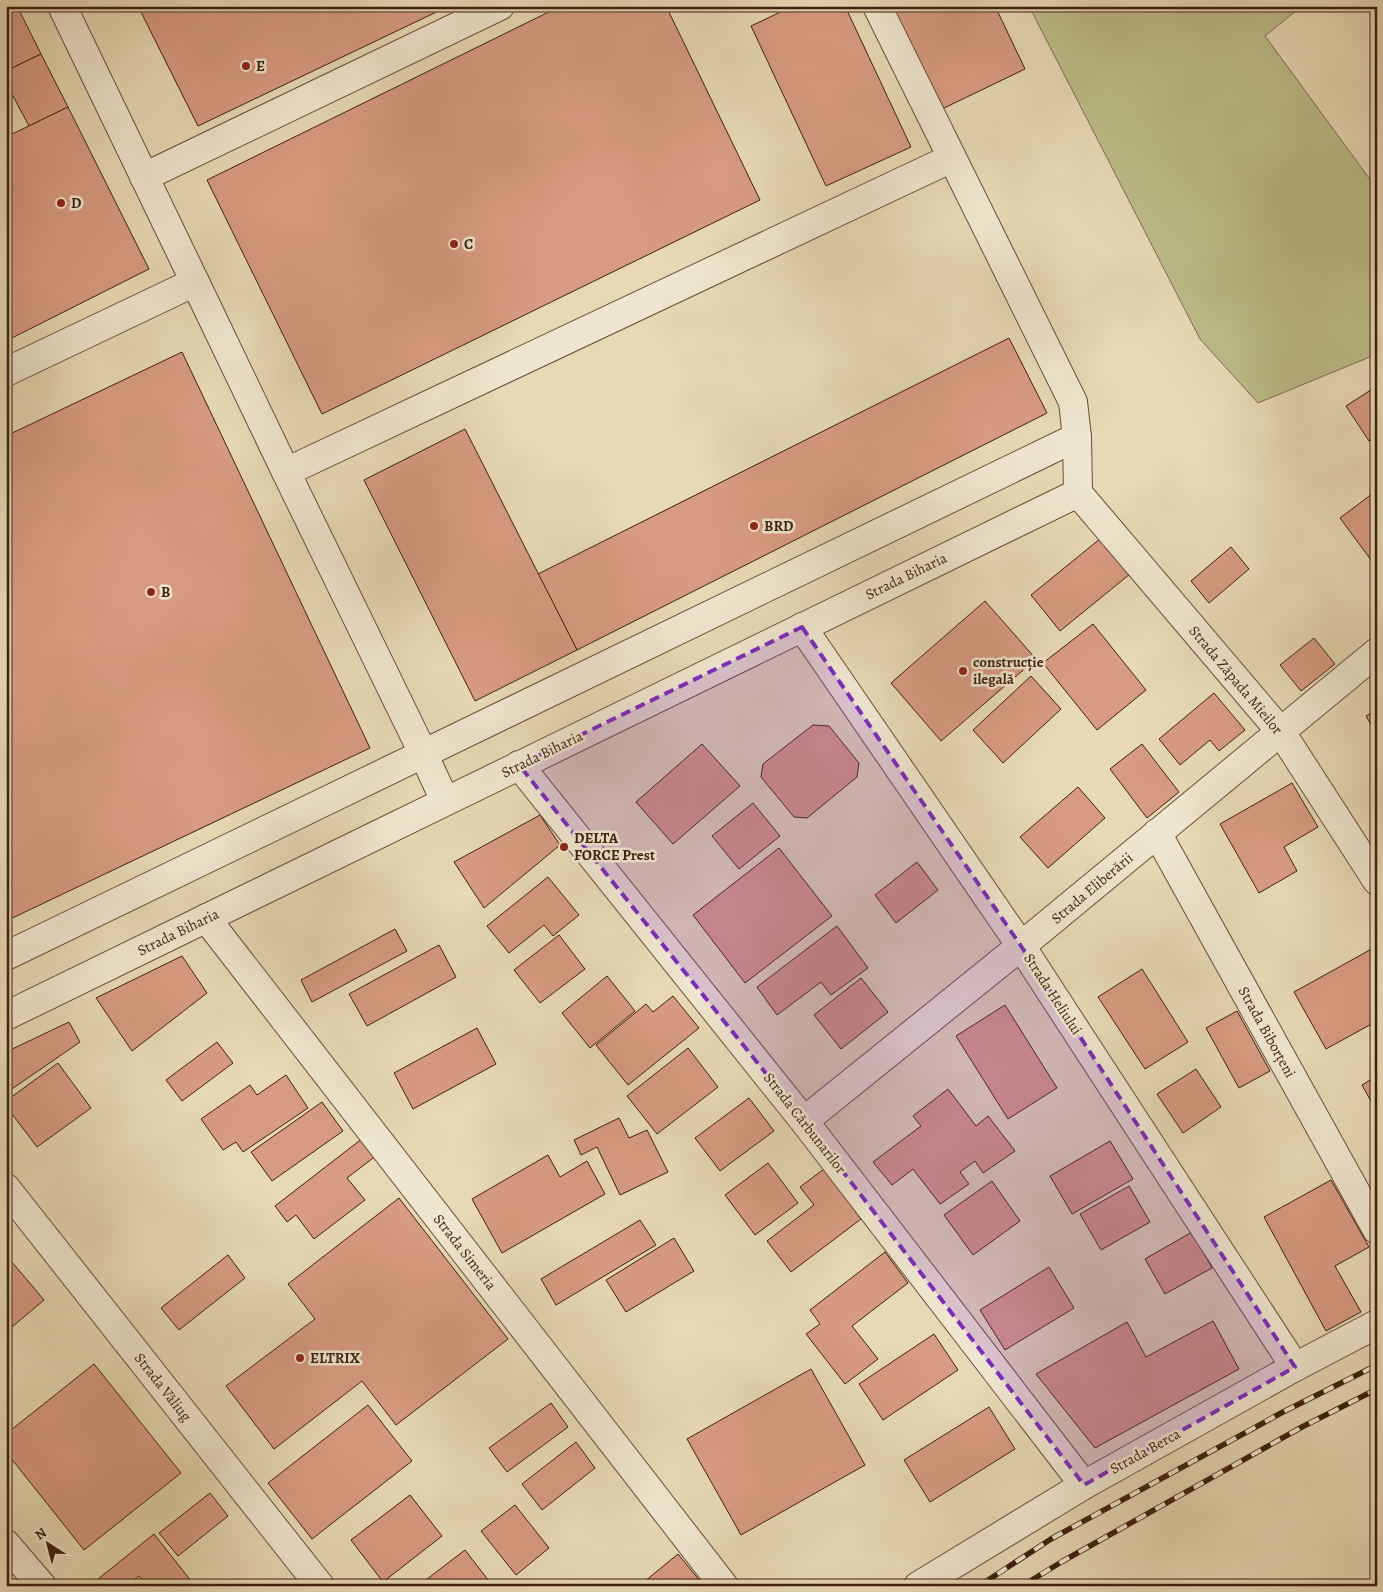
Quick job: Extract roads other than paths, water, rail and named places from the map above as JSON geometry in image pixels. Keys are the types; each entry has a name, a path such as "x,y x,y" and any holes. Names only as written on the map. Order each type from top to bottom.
{"street":[{"path":"62,6 286,472 424,753 445,801"},
{"path":"144,177 500,6"},
{"path":"877,6 1073,402 1078,437 1078,493"},
{"path":"286,472 952,158"},
{"path":"6,372 195,282"},
{"path":"6,956 1078,437"},
{"name":"Strada Biharia","path":"6,1016 1078,493"},
{"name":"Strada Zăpada Mieilor","path":"1078,493 1281,732 1377,880"},
{"name":"Strada Heliului","path":"802,627 1021,946 1295,1367"},
{"name":"Strada Eliberării","path":"804,1121 1021,946 1377,652"},
{"name":"Strada Cărbunarilor","path":"519,765 804,1121 1084,1485"},
{"name":"Strada Biborțeni","path":"1157,833 1377,1230"},
{"name":"Strada Simeria","path":"206,918 724,1586"},
{"name":"Strada Văliug","path":"6,1188 320,1586"},
{"name":"Strada Berca","path":"918,1586 1084,1485 1295,1367 1377,1324"},
{"path":"6,1544 42,1586"}],"railway":[{"path":"979,1586 1051,1539 1283,1412 1377,1365"},
{"path":"1022,1586 1302,1427 1377,1389"}],"place":[{"name":"E","path":"246,66"},
{"name":"D","path":"61,203"},
{"name":"C","path":"454,244"},
{"name":"BRD","path":"754,526"},
{"name":"B","path":"151,592"},
{"name":"construcție ilegală","path":"963,671"},
{"name":"DELTA FORCE Prest","path":"564,847"},
{"name":"ELTRIX","path":"300,1358"}]}
